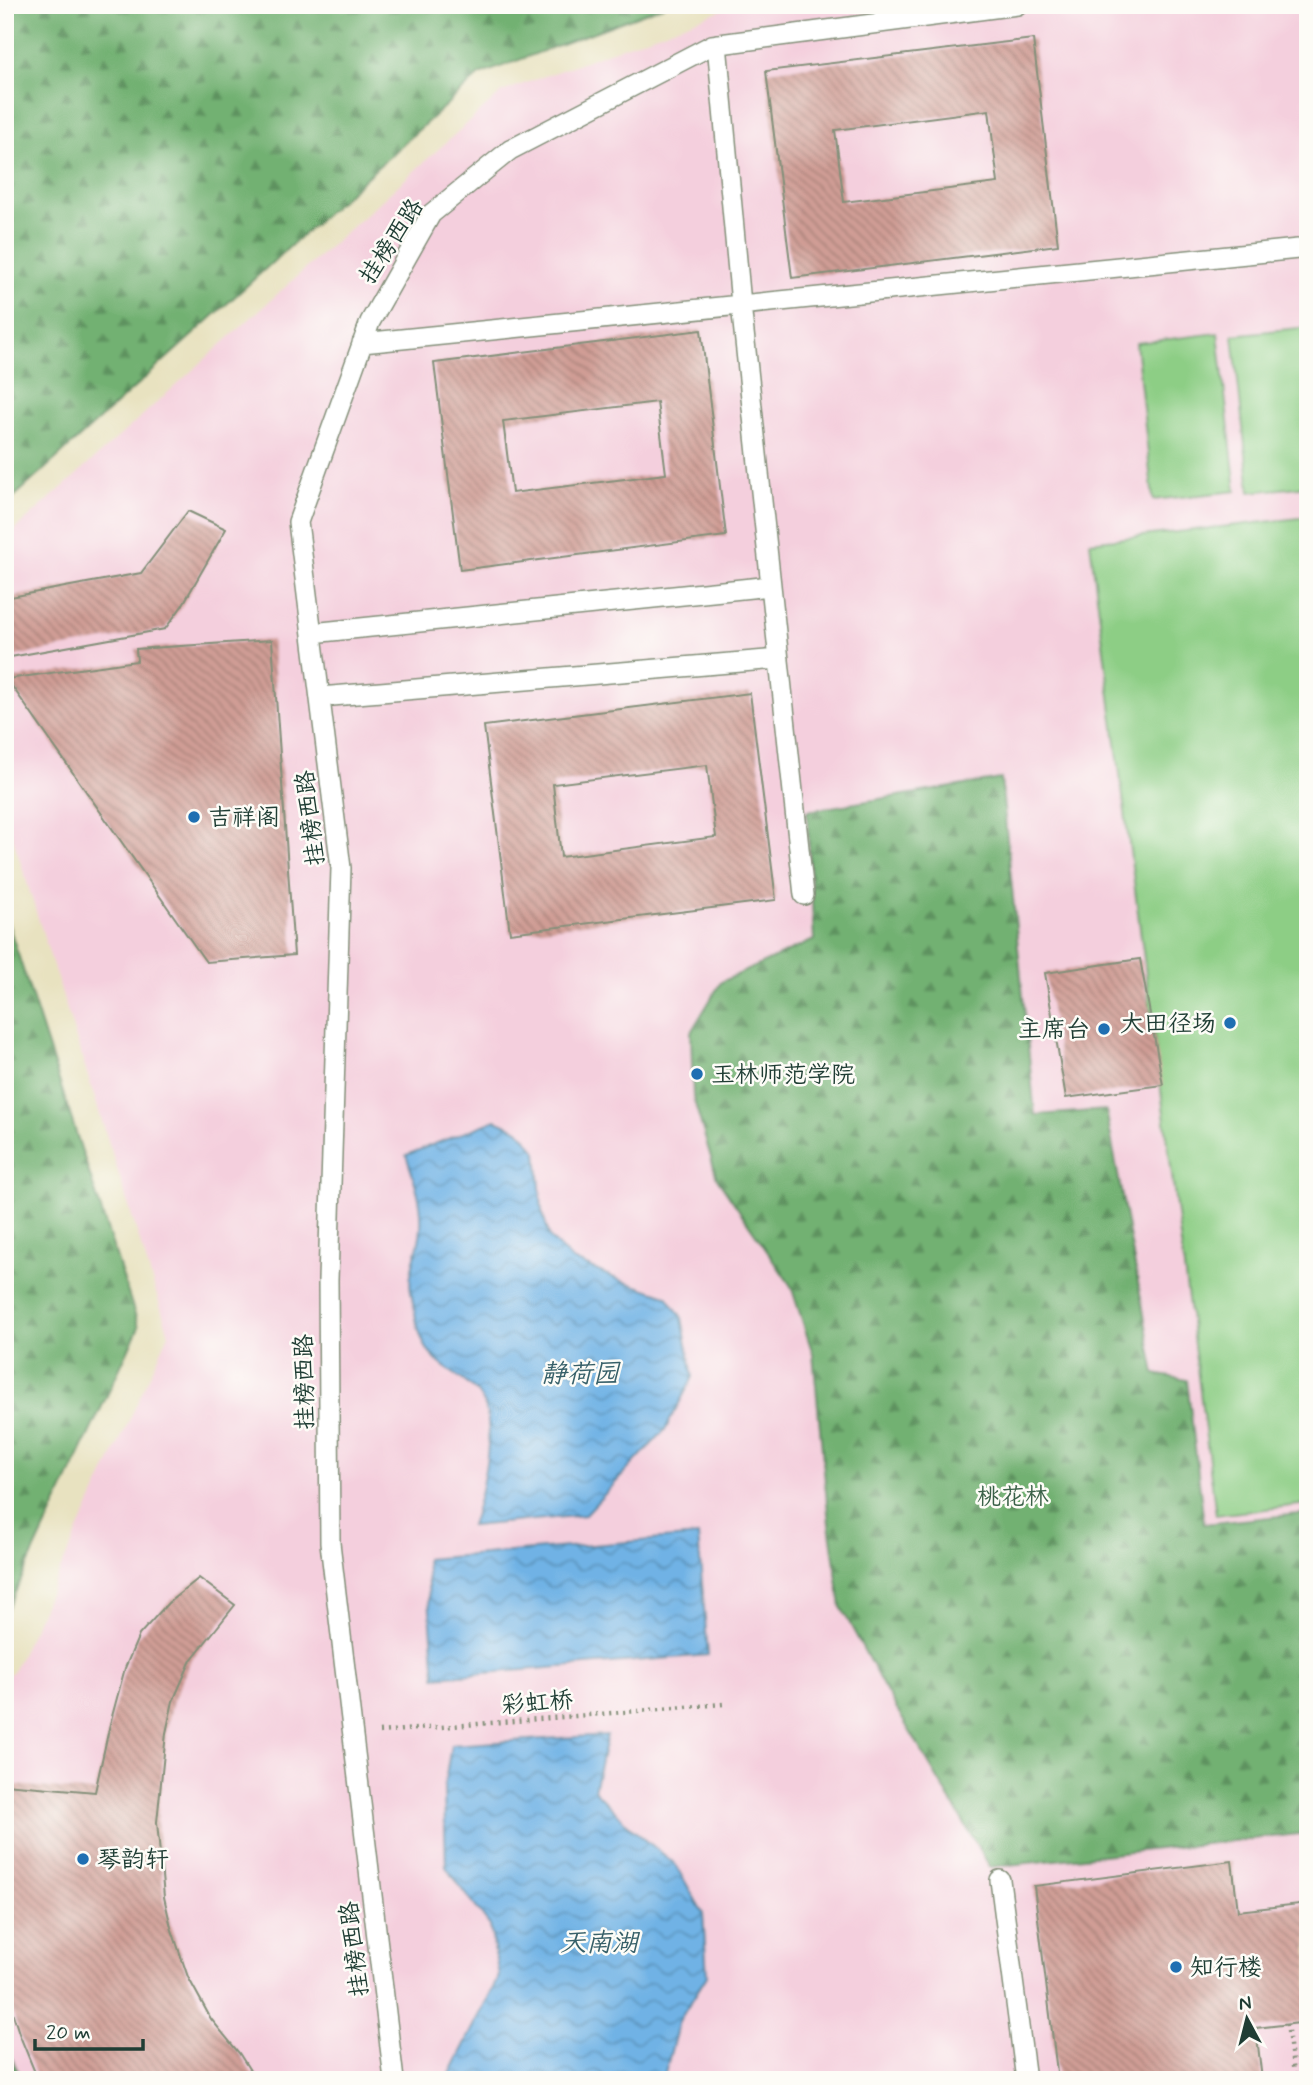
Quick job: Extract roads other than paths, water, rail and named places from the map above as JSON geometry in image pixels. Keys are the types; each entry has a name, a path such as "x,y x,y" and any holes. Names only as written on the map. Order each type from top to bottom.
{"lane":[{"name":"挂榜西路","path":"394,2080 330,1544 328,1280 341,868 298,523 370,322 431,215 510,150 717,44 1017,5"},
{"path":"717,44 741,304 804,895"},
{"path":"362,342 1308,248"},
{"path":"312,633 771,586"},
{"path":"320,697 779,659"},
{"path":"1000,1880 1026,2080"}],"water":[{"name":"静荷园","path":"496,1120 519,1130 537,1152 542,1211 550,1238 572,1260 667,1296 682,1318 693,1377 665,1430 585,1515 471,1526 479,1499 487,1452 486,1409 471,1386 433,1357 421,1335 410,1283 420,1236 421,1209 406,1155"},
{"path":"698,1536 708,1655 435,1677 426,1559"},
{"name":"天南湖","path":"607,1735 594,1790 632,1829 675,1864 703,1913 707,1976 679,2021 664,2077 666,2080 447,2080 499,1976 490,1926 446,1867 444,1789 451,1745"}],"place":[{"name":"吉祥阁","path":"194,817"},
{"name":"大田径场","path":"1230,1023"},
{"name":"主席台","path":"1104,1029"},
{"name":"玉林师范学院","path":"697,1074"},
{"name":"琴韵轩","path":"83,1859"},
{"name":"知行楼","path":"1176,1967"}],"park label":[{"name":"桃花林","path":"1013,1496"}]}
